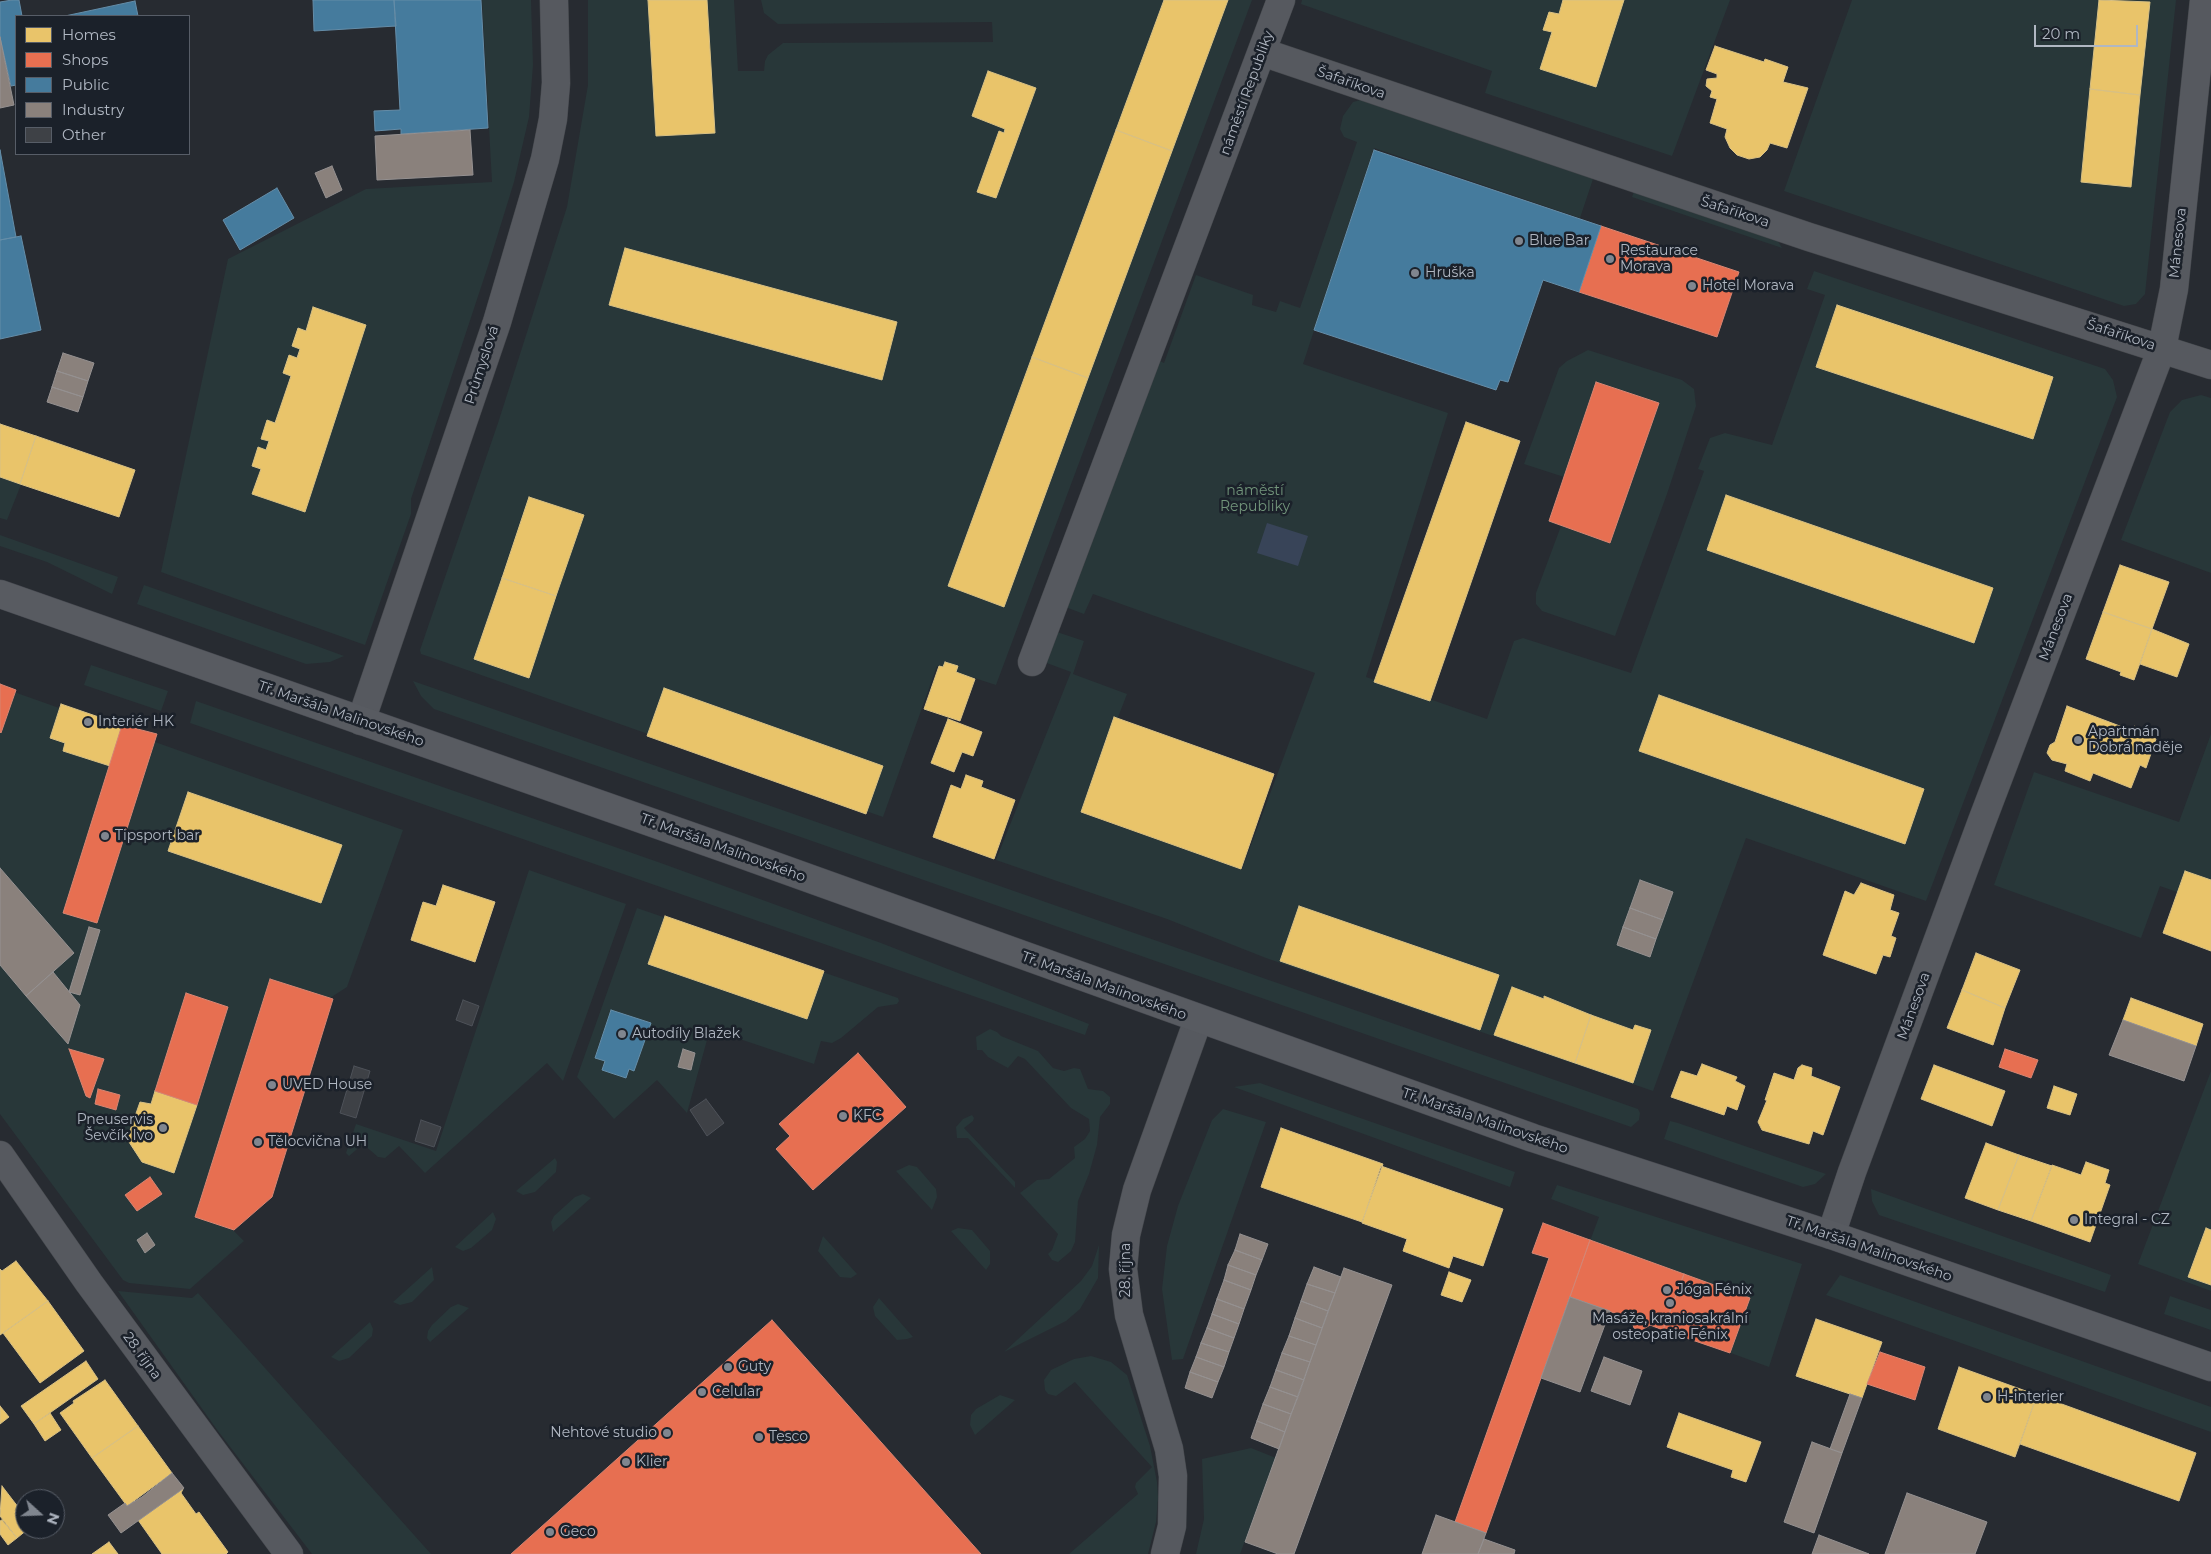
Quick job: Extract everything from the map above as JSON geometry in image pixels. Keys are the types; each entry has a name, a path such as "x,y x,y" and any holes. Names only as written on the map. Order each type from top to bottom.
{"main road":[{"name":"Tř. Maršála Malinovského","path":"0,594 730,850 1198,1020 1532,1138 1831,1235 2211,1367"}],"street":[{"name":"Průmyslová","path":"361,720 497,322 543,167 553,119 556,83 554,0"},
{"name":"náměstí Republiky","path":"1032,662 1281,0"},
{"name":"Mánesova","path":"1831,1235 1852,1172 1979,830 2162,348 2174,289 2204,0"},
{"name":"Šafaříkova","path":"1262,52 1809,236 2211,365"},
{"name":"28. října","path":"1165,1554 1172,1526 1173,1476 1169,1449 1129,1315 1124,1269 1126,1235 1137,1190 1198,1020"},
{"name":"28. října","path":"0,1155 112,1314 289,1554"}],"green space":[{"path":"482,0 531,0 533,65 529,117 514,182 489,263 411,499 411,514 365,645 161,572 228,259 366,189 492,182"},
{"path":"588,0 734,0 738,71 764,71 768,55 783,43 993,42 992,22 778,24 764,13 761,0 1252,0 996,685 937,666 883,817 421,654 420,650 498,423 567,207 588,85"},
{"path":"1302,0 1730,0 1672,156 1485,93 1492,71 1301,4"},
{"path":"1852,0 2176,0 2145,294 2136,304 2124,306 1784,191"},
{"path":"1368,98 1594,176 1580,218 1374,148 1303,364 1448,413 1366,677 1487,719 1514,641 1523,638 1631,673 1704,471 1698,469 1710,438 1725,433 1772,445 1825,295 1807,289 1814,271 2105,369 2113,380 2117,397 1926,901 1746,838 1653,1091 1266,958 1167,919 996,860 1071,672 1044,662 1057,632 1084,641 1073,674 1127,694 1081,813 1242,869 1315,673 1093,594 1084,614 1068,608 1066,594 1154,358 1164,363 1196,275 1253,295 1252,305 1276,312 1280,301 1300,308 1357,142 1344,137 1340,129 1343,116 1353,102"},
{"path":"1635,189 1775,236 1782,248 1632,197"},
{"path":"1588,350 1682,380 1694,389 1696,406 1667,494 1615,636 1542,611 1536,604 1536,593 1561,526 1548,522 1564,477 1524,464 1559,368 1567,361"},
{"path":"2201,395 2211,398 2211,573 2121,540 2170,412 2182,400"},
{"path":"0,474 22,482 7,520 0,518"},
{"path":"0,535 118,577 112,594 47,562 0,546"},
{"path":"144,585 344,656 330,662 306,664 137,604"},
{"path":"91,665 168,691 161,711 84,685"},
{"path":"413,681 1638,1109 1640,1113 1639,1120 1631,1127 434,709 421,696"},
{"path":"0,687 403,830 347,987 330,998 230,1227 244,1241 190,1289 129,1283 123,1280 0,1114"},
{"path":"196,701 658,862 881,943 1089,1024 1085,1035 190,723"},
{"path":"2211,734 2211,904 2160,886 2141,938 1994,885 2034,772 2179,822"},
{"path":"529,870 626,904 563,1081 547,1063 425,1173 399,1146 385,1158 378,1157 363,1144 349,1156 346,1153 356,1124 436,1151"},
{"path":"637,908 898,998 899,1001 897,1004 878,1007 841,1038 832,1043 821,1041 814,1064 710,1029 687,1113 657,1080 614,1119 577,1077"},
{"path":"990,1029 1001,1036 1038,1051 1053,1068 1064,1071 1074,1068 1080,1069 1088,1089 1103,1091 1110,1097 1110,1104 1100,1117 1097,1145 1089,1174 1078,1201 1075,1242 1071,1251 1058,1262 1052,1260 1048,1254 1052,1250 1058,1234 1020,1193 1037,1180 1049,1179 1075,1158 1074,1147 1085,1139 1090,1131 1089,1119 1071,1108 1025,1059 1018,1056 1008,1068 988,1057 982,1050 977,1050 976,1037"},
{"path":"2211,1071 2211,1291 2138,1264"},
{"path":"1260,1083 1515,1172 1510,1187 1234,1087"},
{"path":"1223,1109 1266,1122 1183,1359 1172,1360 1162,1289 1167,1246 1178,1206 1212,1120"},
{"path":"972,1115 973,1121 964,1128 1015,1182 1015,1188 968,1138 957,1138 956,1127 963,1119"},
{"path":"1670,1121 1826,1174 1815,1184 1803,1187 1664,1139"},
{"path":"555,1158 557,1162 556,1172 535,1192 523,1195 516,1191"},
{"path":"909,1165 917,1167 936,1189 937,1197 932,1210 896,1171"},
{"path":"1557,1185 1802,1264 1769,1367 1570,1294 1599,1217 1551,1199"},
{"path":"1871,1189 2111,1275 2105,1292 1879,1215 1872,1201"},
{"path":"583,1194 591,1198 553,1232 551,1222 554,1216 575,1197"},
{"path":"493,1212 496,1219 492,1230 471,1248 463,1251 455,1247"},
{"path":"958,1228 972,1230 990,1251 990,1264 986,1270 951,1231"},
{"path":"823,1236 857,1274 851,1278 840,1277 818,1251"},
{"path":"1099,1245 1098,1278 1080,1309 1066,1321 1004,1352 1081,1281 1092,1266"},
{"path":"432,1267 434,1280 412,1302 400,1305 393,1302"},
{"path":"1840,1275 2211,1407 2211,1432 1826,1295"},
{"path":"118,1291 192,1298 198,1293 431,1554 312,1554 218,1431"},
{"path":"2170,1296 2211,1310 2211,1330 2164,1314"},
{"path":"879,1298 913,1337 897,1340 875,1316 873,1307"},
{"path":"458,1304 469,1308 430,1342 427,1338 428,1331 432,1325 451,1307"},
{"path":"370,1322 373,1329 372,1336 349,1358 339,1361 331,1357"},
{"path":"1091,1356 1111,1362 1127,1375 1150,1446 1158,1498 1156,1522 1148,1554 1069,1554 1138,1494 1135,1487 1136,1483 1152,1467 1075,1382 1056,1396 1048,1394 1045,1390 1044,1380 1051,1370 1074,1359"},
{"path":"1000,1395 1015,1400 975,1435 970,1425 971,1415 976,1409"},
{"path":"1251,1448 1276,1458 1240,1554 1196,1554 1204,1519 1202,1459"}],"water":[{"path":"1267,523 1308,536 1298,566 1257,553"}],"building: Homes":[{"path":"648,0 707,0 715,133 656,136"},
{"path":"1164,0 1228,0 1172,151 1116,130"},
{"path":"1563,0 1624,0 1596,87 1540,69 1552,32 1543,30 1549,12 1559,14"},
{"path":"2099,0 2150,2 2140,95 2090,89"},
{"path":"1715,46 1764,62 1765,59 1788,67 1783,82 1808,88 1787,148 1770,143 1767,150 1760,157 1749,159 1737,155 1730,148 1725,137 1727,129 1710,123 1717,99 1710,97 1712,91 1706,86 1707,79 1717,78 1717,74 1706,70"},
{"path":"988,71 1036,88 996,198 977,192 999,131 1004,133 1005,129 972,116"},
{"path":"2090,89 2140,95 2131,187 2081,182"},
{"path":"1116,130 1172,151 1088,378 1032,357"},
{"path":"625,248 897,322 882,380 609,305"},
{"path":"1837,305 2053,377 2033,439 1816,367"},
{"path":"313,307 366,325 305,512 252,494 261,469 252,466 258,447 266,450 269,441 261,439 267,420 275,423 291,376 283,373 289,355 297,358 300,349 292,346 298,328 306,331"},
{"path":"1032,357 1088,378 1004,607 948,586"},
{"path":"1466,422 1520,441 1430,701 1374,682"},
{"path":"0,424 36,436 20,484 0,477"},
{"path":"36,436 135,470 119,517 20,484"},
{"path":"1726,495 1993,588 1974,643 1707,550"},
{"path":"529,497 584,515 556,596 502,578"},
{"path":"2120,565 2169,582 2152,629 2103,612"},
{"path":"502,578 556,596 529,678 474,659"},
{"path":"2103,612 2152,629 2134,680 2120,675 2121,672 2086,659"},
{"path":"2152,629 2189,644 2177,677 2140,664"},
{"path":"945,662 958,666 956,672 975,679 960,721 924,709 939,666 943,667"},
{"path":"664,688 883,766 866,814 647,736"},
{"path":"1659,695 1924,789 1905,844 1639,751"},
{"path":"61,704 122,725 110,766 63,751 65,743 50,738"},
{"path":"2067,706 2133,731 2134,726 2152,734 2151,737 2156,739 2146,768 2140,765 2131,788 2093,773 2090,781 2065,771 2067,764 2052,760 2047,753 2050,745 2055,742"},
{"path":"1114,717 1274,774 1241,869 1081,812"},
{"path":"948,719 982,732 973,756 962,752 954,772 931,763"},
{"path":"966,775 983,781 981,787 1015,800 994,859 933,837 951,785 961,789"},
{"path":"188,792 342,845 321,903 168,851"},
{"path":"2185,871 2211,880 2211,951 2163,933"},
{"path":"1861,883 1894,895 1890,910 1899,913 1891,936 1896,938 1890,957 1883,955 1876,974 1823,955 1845,891 1854,895"},
{"path":"443,885 495,902 475,962 411,940 423,902 436,906"},
{"path":"1299,906 1499,975 1480,1030 1280,961"},
{"path":"665,916 824,971 807,1019 648,964"},
{"path":"1976,953 2020,970 2005,1008 1962,990"},
{"path":"1512,987 1544,999 1544,996 1591,1015 1575,1063 1494,1035"},
{"path":"1962,990 2005,1008 1993,1045 1947,1028"},
{"path":"2131,998 2203,1024 2196,1046 2123,1020"},
{"path":"1591,1015 1633,1030 1635,1025 1651,1030 1633,1083 1575,1063"},
{"path":"1702,1064 1737,1077 1735,1081 1745,1086 1737,1110 1727,1106 1724,1115 1671,1097 1681,1071 1697,1076"},
{"path":"1802,1065 1812,1068 1811,1076 1840,1087 1823,1135 1813,1131 1809,1144 1762,1130 1758,1122 1767,1100 1765,1100 1774,1073 1794,1080 1798,1068"},
{"path":"1934,1065 2005,1091 1992,1126 1921,1099"},
{"path":"2054,1086 2077,1094 2070,1115 2047,1108"},
{"path":"155,1091 197,1105 174,1173 142,1162 127,1139 140,1102 151,1104"},
{"path":"1281,1128 1383,1164 1362,1222 1261,1187"},
{"path":"1986,1143 2019,1155 1998,1210 1965,1198"},
{"path":"2019,1155 2052,1166 2031,1221 1998,1210"},
{"path":"2086,1162 2109,1170 2105,1183 2110,1185 2090,1242 2031,1221 2052,1165 2081,1175"},
{"path":"1381,1166 1503,1209 1483,1266 1453,1256 1449,1268 1403,1251 1407,1239 1362,1223"},
{"path":"2206,1228 2211,1230 2211,1285 2188,1277"},
{"path":"16,1261 48,1301 0,1335 0,1269 2,1271"},
{"path":"1449,1272 1471,1280 1462,1302 1441,1295"},
{"path":"48,1301 84,1351 40,1383 3,1333"},
{"path":"1816,1319 1882,1342 1862,1398 1796,1376"},
{"path":"86,1361 98,1379 34,1424 21,1406"},
{"path":"1959,1367 2037,1395 2015,1457 1938,1429"},
{"path":"105,1380 138,1426 92,1458 60,1413 74,1403 73,1401"},
{"path":"2037,1395 2196,1453 2179,1501 2020,1444"},
{"path":"0,1406 9,1417 0,1424"},
{"path":"50,1413 61,1430 45,1441 34,1424"},
{"path":"1679,1413 1761,1442 1746,1482 1731,1477 1733,1470 1667,1447"},
{"path":"138,1426 172,1473 127,1506 92,1458"},
{"path":"2,1486 15,1503 15,1535 0,1516"},
{"path":"183,1489 181,1493 196,1514 199,1512 228,1552 226,1554 162,1554 138,1520"},
{"path":"2,1520 15,1536 16,1539 8,1545 0,1534 0,1521"},
{"path":"109,1542 118,1554 92,1554"}],"building: Shops":[{"path":"1601,226 1739,272 1717,337 1579,292"},
{"path":"1596,382 1659,403 1610,543 1549,521"},
{"path":"0,684 16,690 1,733 0,732"},
{"path":"122,725 157,734 97,923 63,913"},
{"path":"270,979 333,999 272,1197 234,1230 195,1217"},
{"path":"186,993 228,1007 197,1105 155,1091"},
{"path":"69,1049 104,1059 90,1098 86,1096"},
{"path":"2005,1049 2038,1060 2031,1078 1999,1067"},
{"name":"KFC","path":"858,1053 906,1107 813,1190 776,1149 790,1136 779,1124"},
{"path":"98,1089 120,1095 116,1110 95,1104"},
{"path":"150,1177 162,1194 137,1211 125,1195"},
{"path":"1543,1223 1590,1240 1486,1533 1455,1522 1549,1258 1532,1253"},
{"path":"1590,1240 1684,1274 1663,1330 1650,1325 1641,1331 1634,1328 1631,1319 1570,1297"},
{"path":"1684,1274 1750,1298 1730,1353 1663,1330"},
{"name":"Tesco","path":"772,1320 981,1554 511,1554"},
{"path":"1880,1352 1925,1367 1915,1400 1867,1384"}],"building: Public":[{"path":"19,0 22,15 15,15 15,85 11,86 0,37 0,2"},
{"path":"313,0 394,0 396,26 314,31"},
{"path":"394,0 481,0 488,128 401,134 401,129 375,131 374,111 400,110"},
{"path":"135,1 138,15 70,15"},
{"path":"0,150 16,237 0,240"},
{"path":"1374,150 1601,226 1579,292 1543,280 1508,382 1500,380 1496,390 1314,330"},
{"path":"277,188 294,218 240,250 223,220"},
{"path":"21,236 41,330 0,339 0,240"},
{"path":"611,1010 651,1023 634,1071 629,1069 626,1078 602,1070 605,1061 595,1058"}],"building: Industry":[{"path":"0,37 14,105 0,108"},
{"path":"470,130 473,175 377,180 375,136"},
{"path":"332,166 342,190 326,198 315,173"},
{"path":"63,353 94,363 88,381 57,371"},
{"path":"57,371 88,381 83,397 52,387"},
{"path":"52,387 83,397 78,412 47,402"},
{"path":"0,868 74,953 26,996 0,965"},
{"path":"1640,880 1673,892 1663,920 1630,908"},
{"path":"1630,908 1663,920 1656,939 1623,927"},
{"path":"89,927 100,930 80,995 69,992"},
{"path":"1623,927 1656,939 1650,957 1617,945"},
{"path":"53,972 80,1005 68,1044 26,996"},
{"path":"2123,1020 2196,1046 2184,1081 2109,1055"},
{"path":"683,1049 695,1053 691,1070 678,1067"},
{"path":"147,1233 155,1245 145,1253 137,1240"},
{"path":"1240,1234 1268,1244 1262,1260 1235,1250"},
{"path":"1235,1250 1262,1260 1256,1275 1228,1265"},
{"path":"1228,1265 1256,1275 1251,1290 1224,1280"},
{"path":"1314,1267 1341,1277 1335,1293 1307,1284"},
{"path":"1344,1268 1392,1285 1294,1554 1278,1554 1245,1542"},
{"path":"1224,1280 1251,1290 1244,1309 1217,1299"},
{"path":"1307,1284 1335,1293 1328,1311 1301,1301"},
{"path":"1570,1297 1610,1311 1580,1392 1541,1378"},
{"path":"1217,1299 1244,1309 1239,1324 1212,1314"},
{"path":"1301,1301 1328,1311 1322,1328 1295,1318"},
{"path":"1212,1314 1239,1324 1234,1338 1207,1328"},
{"path":"1295,1318 1322,1328 1316,1345 1289,1336"},
{"path":"1207,1328 1234,1338 1229,1352 1201,1343"},
{"path":"1289,1336 1316,1345 1310,1362 1282,1353"},
{"path":"1201,1343 1229,1352 1224,1367 1196,1357"},
{"path":"1282,1353 1310,1362 1304,1380 1276,1370"},
{"path":"1196,1357 1224,1367 1218,1382 1190,1372"},
{"path":"1604,1357 1642,1371 1630,1405 1591,1391"},
{"path":"1276,1370 1304,1380 1298,1397 1270,1387"},
{"path":"1190,1372 1218,1382 1212,1398 1185,1388"},
{"path":"1270,1387 1298,1397 1291,1414 1263,1404"},
{"path":"1850,1394 1862,1398 1842,1453 1830,1449"},
{"path":"1263,1404 1291,1414 1285,1432 1257,1421"},
{"path":"1257,1421 1285,1432 1279,1449 1251,1438"},
{"path":"1812,1442 1842,1453 1814,1533 1784,1522"},
{"path":"172,1473 184,1488 121,1533 108,1515 125,1503 127,1506 142,1497"},
{"path":"1907,1493 1987,1522 1975,1554 1885,1554"},
{"path":"1436,1515 1486,1533 1478,1554 1422,1554"},
{"path":"1819,1535 1869,1554 1812,1554"},
{"path":"1484,1539 1515,1550 1514,1554 1478,1554"}],"building: Other":[{"path":"463,1000 479,1006 472,1026 456,1020"},
{"path":"354,1066 370,1071 356,1118 340,1113"},
{"path":"706,1099 724,1123 707,1136 690,1110"},
{"path":"421,1120 441,1127 434,1147 415,1141"}],"place":[{"name":"Blue Bar","path":"1519,241"},
{"name":"Restaurace Morava","path":"1610,259"},
{"name":"Hruška","path":"1415,273"},
{"name":"Hotel Morava","path":"1692,286"},
{"name":"Interiér HK","path":"88,722"},
{"name":"Apartmán Dobrá naděje","path":"2078,740"},
{"name":"Tipsport bar","path":"105,836"},
{"name":"Autodíly Blažek","path":"622,1034"},
{"name":"UVED House","path":"272,1085"},
{"name":"KFC","path":"843,1116"},
{"name":"Pneuservis Ševčík Ivo","path":"163,1128"},
{"name":"Tělocvična UH","path":"258,1142"},
{"name":"Integral - CZ","path":"2074,1220"},
{"name":"Jóga Fénix","path":"1667,1290"},
{"name":"Masáže, kraniosakrální osteopatie Fénix","path":"1670,1303"},
{"name":"Guty","path":"728,1367"},
{"name":"Celular","path":"702,1392"},
{"name":"H-interier","path":"1987,1397"},
{"name":"Nehtové studio","path":"667,1433"},
{"name":"Tesco","path":"759,1437"},
{"name":"Klier","path":"626,1462"},
{"name":"Geco","path":"550,1532"}]}
